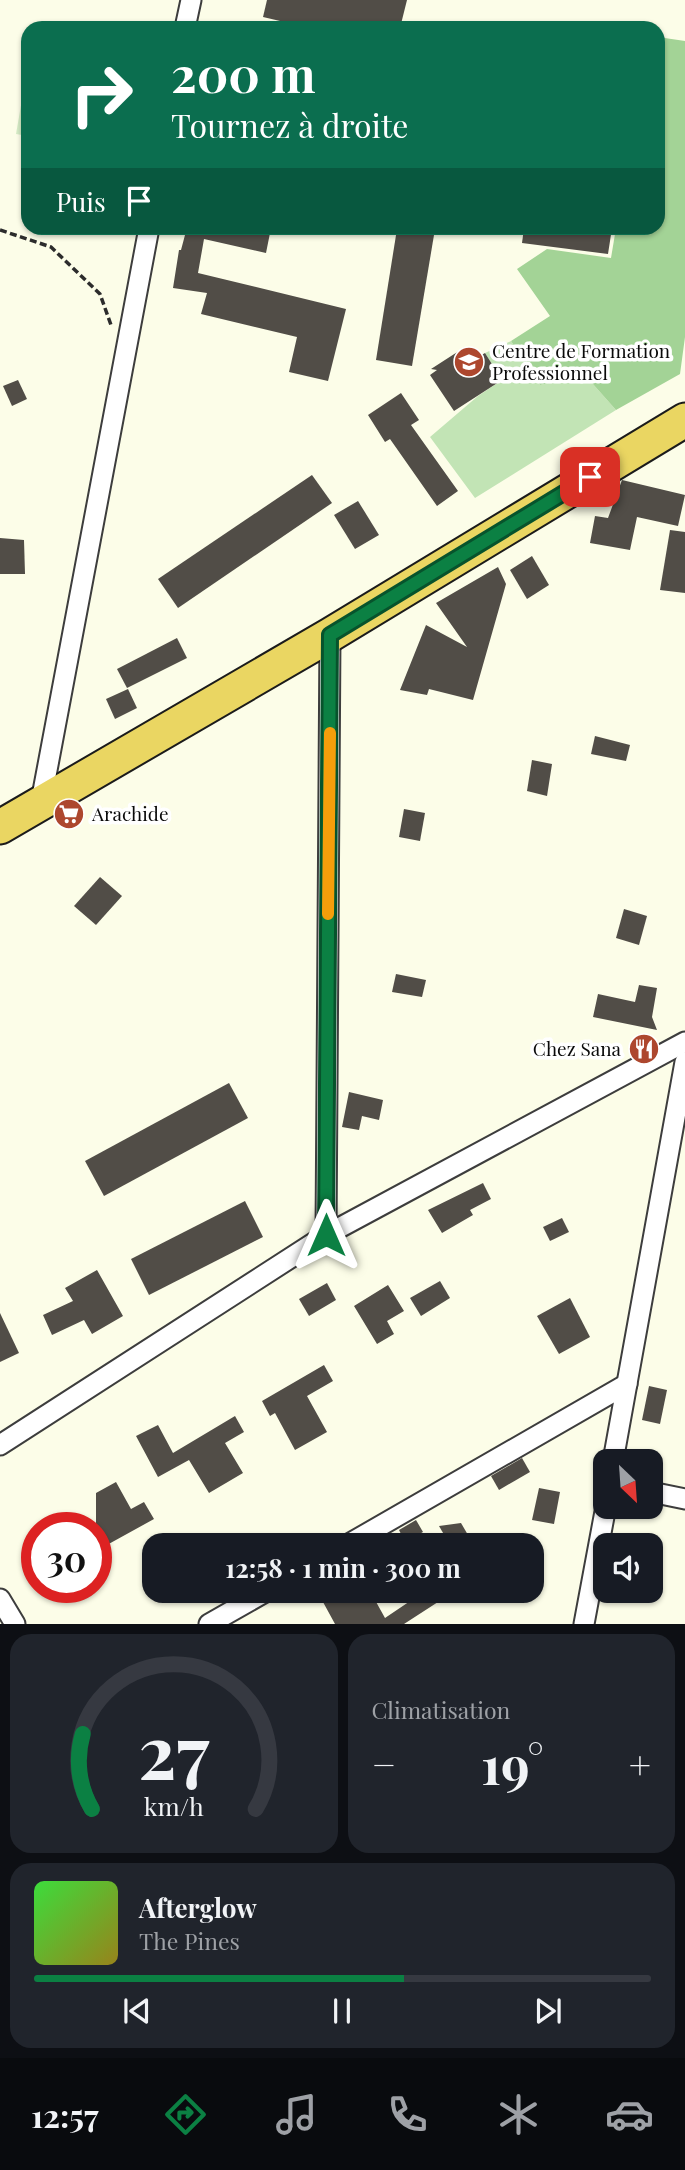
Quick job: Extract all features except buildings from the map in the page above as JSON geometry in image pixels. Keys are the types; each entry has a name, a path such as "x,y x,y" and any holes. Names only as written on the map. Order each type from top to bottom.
{"highway":[{"path":"0,827 330,635 685,420"}],"street":[{"path":"187,21 191,0"},
{"path":"41,802 148,235"},
{"path":"326,1235 330,635"},
{"path":"0,1445 326,1235 685,1042"},
{"path":"616,1449 679,1134 685,1062"},
{"path":"367,1533 627,1384"},
{"path":"663,1494 685,1499"},
{"path":"584,1624 604,1519"},
{"path":"0,1599 15,1624"},
{"path":"209,1624 246,1603"}],"path":[{"path":"0,230 51,247 100,294 123,364"}],"green space":[{"path":"665,38 685,41 685,337 680,374 616,410 584,374 540,385 511,341 550,316 517,269 547,249 611,258 615,235 665,235"},
{"path":"21,105 21,135 16,134"},
{"path":"511,341 540,385 584,374 616,410 475,498 430,437 478,396 502,380 485,353"}],"slow traffic":[{"path":"328,914 330,733"}],"place":[{"name":"Centre de Formation Professionnel","path":"469,362"},
{"name":"Arachide","path":"69,814"},
{"name":"Chez Sana","path":"644,1049"}],"route":[{"path":"326,1235 330,635 590,477"}]}
